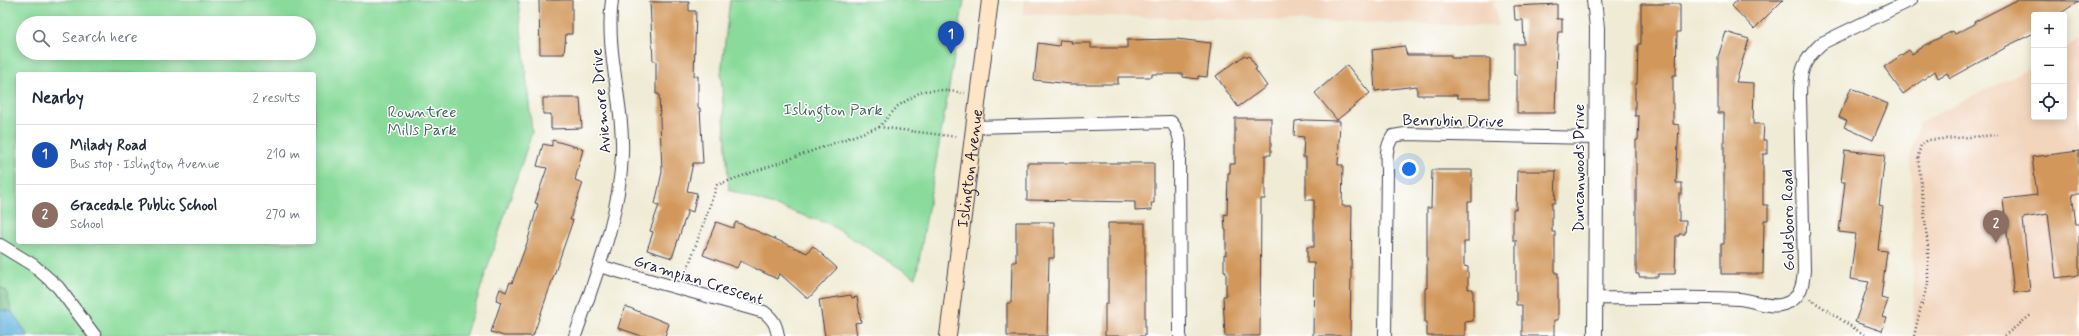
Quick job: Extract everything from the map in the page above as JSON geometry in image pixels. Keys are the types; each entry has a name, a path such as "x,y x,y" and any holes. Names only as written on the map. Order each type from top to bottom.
{"main road":[{"name":"Islington Avenue","path":"948,336 990,0"}],"street":[{"name":"Aviemore Drive","path":"575,336 599,266 616,206 622,154 620,108 611,41 612,0"},
{"name":"Duncanwoods Drive","path":"1594,0 1596,28 1595,336"},
{"name":"Goldsboro Road","path":"1595,298 1738,299 1773,305 1783,305 1792,301 1800,293 1804,283 1800,77 1804,64 1810,54 1822,43 1911,0"},
{"path":"973,133 1172,122 1176,128 1180,145 1180,336"},
{"name":"Benrubin Drive","path":"1385,336 1386,155 1388,144 1393,136 1405,134 1595,138"},
{"path":"0,246 33,265 58,287 95,336"},
{"name":"Grampian Crescent","path":"599,266 680,290 764,312 773,319 777,327 778,336"}],"path":[{"path":"879,127 898,106 922,91 940,90 977,95"},
{"path":"680,290 717,185 879,127 973,133"},
{"path":"1914,336 1928,284 1928,248 1918,156 1921,145 1928,140 1998,135"},
{"path":"1800,293 1866,336"},
{"path":"2004,336 2031,315"}],"shaded area":[{"path":"1025,0 1493,0 1499,26 1023,14"},
{"path":"2079,39 2079,336 1914,336 1911,151 1919,123 2031,67 2031,120 2067,120 2067,49"}],"green space":[{"name":"Rowntree Mills Park","path":"0,0 518,0 532,132 465,336 0,336"},
{"name":"Islington Park","path":"730,0 964,0 916,278 829,224 729,190 721,74"},
{"path":"0,287 6,290 12,312 0,310"}],"water":[{"path":"0,310 12,312 28,336 0,336"}],"building":[{"path":"539,0 572,0 572,34 566,34 564,54 540,54"},
{"path":"1737,0 1783,0 1754,29 1732,6"},
{"path":"2017,0 2079,1 2062,12 2031,12 2031,34 2005,47 1950,78 1947,73 1938,78 1935,71 1903,94 1884,67 1909,50 1912,54 1923,46 1953,31 1955,34 1975,24 1974,22"},
{"path":"650,2 689,2 689,11 696,11 694,76 698,76 698,108 700,108 703,163 693,163 687,191 697,193 693,212 688,210 672,258 647,250 653,232 650,231 659,205 655,204 662,172 659,94 656,94 656,61 653,61"},
{"path":"1557,4 1557,19 1562,19 1562,32 1558,32 1555,113 1517,113 1517,75 1514,75 1514,44 1524,44 1523,20 1515,20 1514,6"},
{"path":"1641,4 1680,4 1680,32 1677,32 1676,75 1673,75 1673,124 1679,125 1676,183 1682,183 1682,194 1679,194 1679,221 1686,221 1685,234 1679,234 1679,236 1676,236 1675,274 1658,274 1658,277 1639,277 1639,274 1636,274 1636,140 1638,140 1639,116 1635,116 1635,84 1637,84 1638,44 1641,44"},
{"path":"1726,32 1749,39 1736,82 1754,83 1753,124 1764,124 1763,140 1767,140 1767,154 1763,154 1763,205 1768,205 1768,220 1764,220 1763,274 1721,274 1721,244 1724,244 1724,113 1718,113 1718,57"},
{"path":"1177,39 1211,43 1207,77 1198,76 1198,79 1183,77 1183,74 1152,74 1152,77 1118,77 1118,84 1070,84 1034,80 1038,43 1059,46 1060,40 1072,41 1071,43 1091,43 1091,48 1127,48 1127,40"},
{"path":"1404,46 1407,55 1451,55 1451,58 1490,58 1490,98 1457,98 1457,95 1417,95 1417,86 1375,91 1372,50"},
{"path":"1245,55 1247,57 1249,56 1257,68 1255,69 1267,86 1238,107 1216,76"},
{"path":"1347,65 1370,93 1337,120 1315,93"},
{"path":"1851,88 1888,104 1873,140 1844,127 1847,121 1839,117"},
{"path":"543,98 580,98 582,128 551,129 551,114 543,114"},
{"path":"1235,118 1271,118 1271,155 1265,155 1265,199 1261,199 1260,336 1225,336 1223,296 1226,296 1224,254 1226,255 1226,230 1224,214 1227,215 1228,173 1230,173 1230,164 1235,164"},
{"path":"1295,121 1340,121 1338,165 1343,165 1342,206 1352,206 1350,336 1313,336 1314,263 1307,263 1307,247 1314,247 1314,200 1306,200 1306,157 1303,157 1304,137 1294,136"},
{"path":"552,140 583,149 575,180 583,183 570,220 573,220 533,336 504,336 491,332 501,302 496,300 500,289 506,292 510,282 512,283 527,243 538,204 535,203 547,168 537,166 543,144 552,146"},
{"path":"1845,150 1885,155 1879,205 1883,206 1878,250 1887,251 1881,298 1888,300 1882,317 1887,318 1882,331 1855,322 1869,282 1850,279 1856,234 1839,232 1845,182 1841,182"},
{"path":"2079,151 2079,194 2072,194 2076,224 2079,224 2079,275 2056,278 2048,214 2023,218 2030,291 2014,293 2003,199 2037,195 2032,157"},
{"path":"1027,163 1154,163 1154,203 1151,203 1152,210 1135,211 1135,202 1027,200"},
{"path":"1432,170 1472,170 1472,202 1468,202 1468,242 1464,242 1464,266 1468,267 1468,289 1473,289 1473,321 1465,322 1465,336 1427,336 1427,322 1425,322 1425,288 1427,288 1427,208 1431,208"},
{"path":"1517,171 1556,171 1555,203 1552,203 1552,232 1555,232 1555,273 1558,273 1558,320 1554,320 1554,336 1522,336 1522,305 1516,305 1516,240 1513,240 1513,209 1516,209"},
{"path":"716,222 733,228 736,222 807,253 813,246 837,268 808,299 779,273 777,279 740,261 737,268 703,255"},
{"path":"1016,222 1054,222 1054,258 1049,258 1047,336 1007,336 1007,303 1011,303 1012,262 1016,262"},
{"path":"1108,223 1145,223 1145,336 1105,336 1105,304 1108,304"},
{"path":"851,295 852,298 857,297 861,322 855,323 857,336 825,336 819,300"},
{"path":"625,306 669,324 665,336 642,336 618,328"}],"place":[{"name":"Milady Road","path":"951,54"},
{"name":"Gracedale Public School","path":"1996,243"}]}
